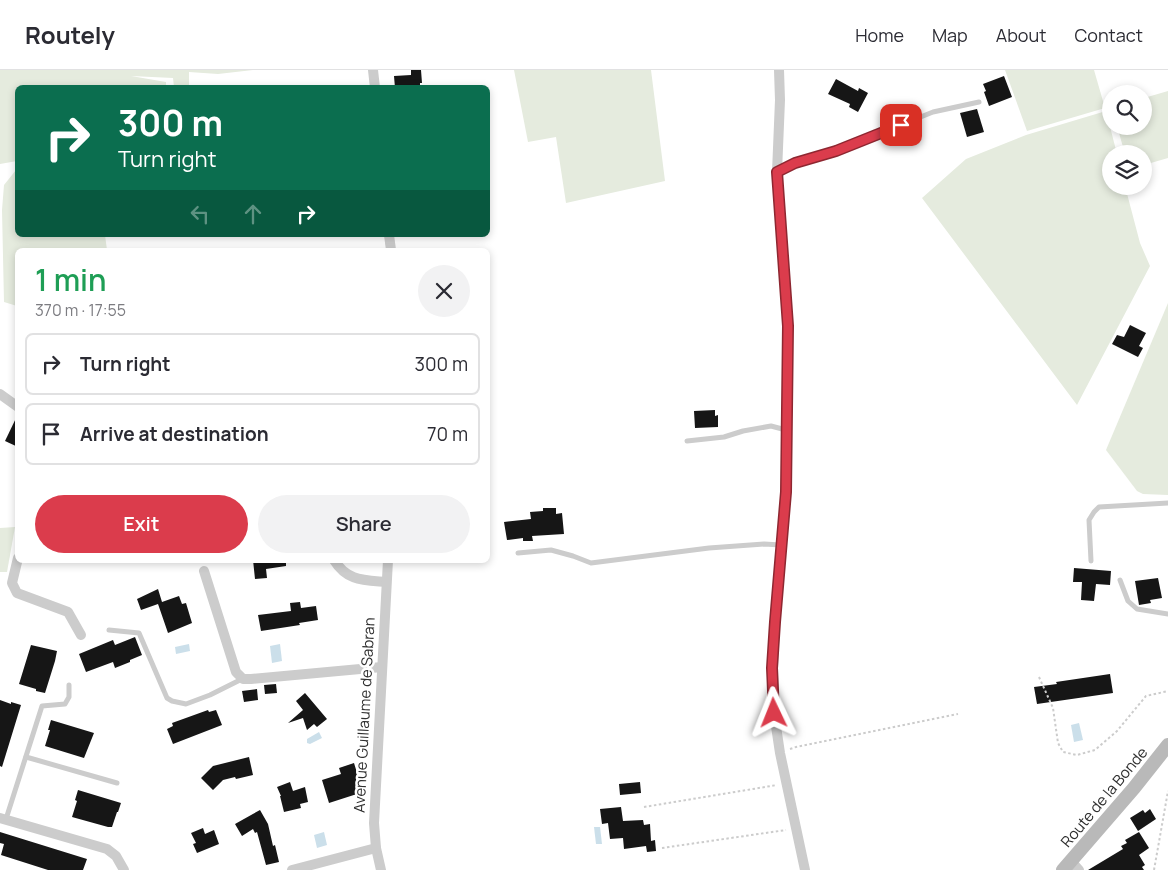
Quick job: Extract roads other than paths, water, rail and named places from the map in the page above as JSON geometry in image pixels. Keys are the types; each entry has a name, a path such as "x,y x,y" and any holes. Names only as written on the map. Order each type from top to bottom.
{"main road":[{"name":"Route de la Bonde","path":"1071,867 1168,744"}],"street":[{"path":"373,70 375,85"},
{"path":"779,70 780,100 777,172 788,326 786,492 772,668 774,713 780,753 806,870"},
{"path":"0,394 15,404"},
{"path":"17,563 12,583 17,594 68,612 81,635"},
{"path":"336,563 339,568 360,580 386,582"},
{"name":"Avenue Guillaume de Sabran","path":"381,870 376,848 374,823 388,563"},
{"path":"204,571 236,672 243,679 382,667"},
{"path":"3,818 107,848 116,856 124,870"},
{"path":"292,870 376,848"}],"lane":[{"path":"777,172 795,163 836,151 933,112 979,102"},
{"path":"687,441 724,437 743,430 771,426 786,430"},
{"path":"1091,561 1089,520 1099,507 1168,503"},
{"path":"518,553 551,550 591,563 709,548 764,544 781,545"},
{"path":"1120,580 1128,600 1137,609 1168,614"},
{"path":"109,630 139,633 167,698 172,701 186,704 243,679"},
{"path":"3,818 26,757 42,706 65,704 70,697 69,685"},
{"path":"26,757 116,783"}],"water":[{"path":"189,644 190,651 176,654 175,647"},
{"path":"280,644 282,661 272,663 270,646"},
{"path":"1079,723 1083,740 1074,742 1071,725"},
{"path":"319,732 322,738 310,744 307,743 307,739"},
{"path":"594,827 600,827 602,844 596,844"},
{"path":"324,832 327,845 317,848 314,835"}]}
